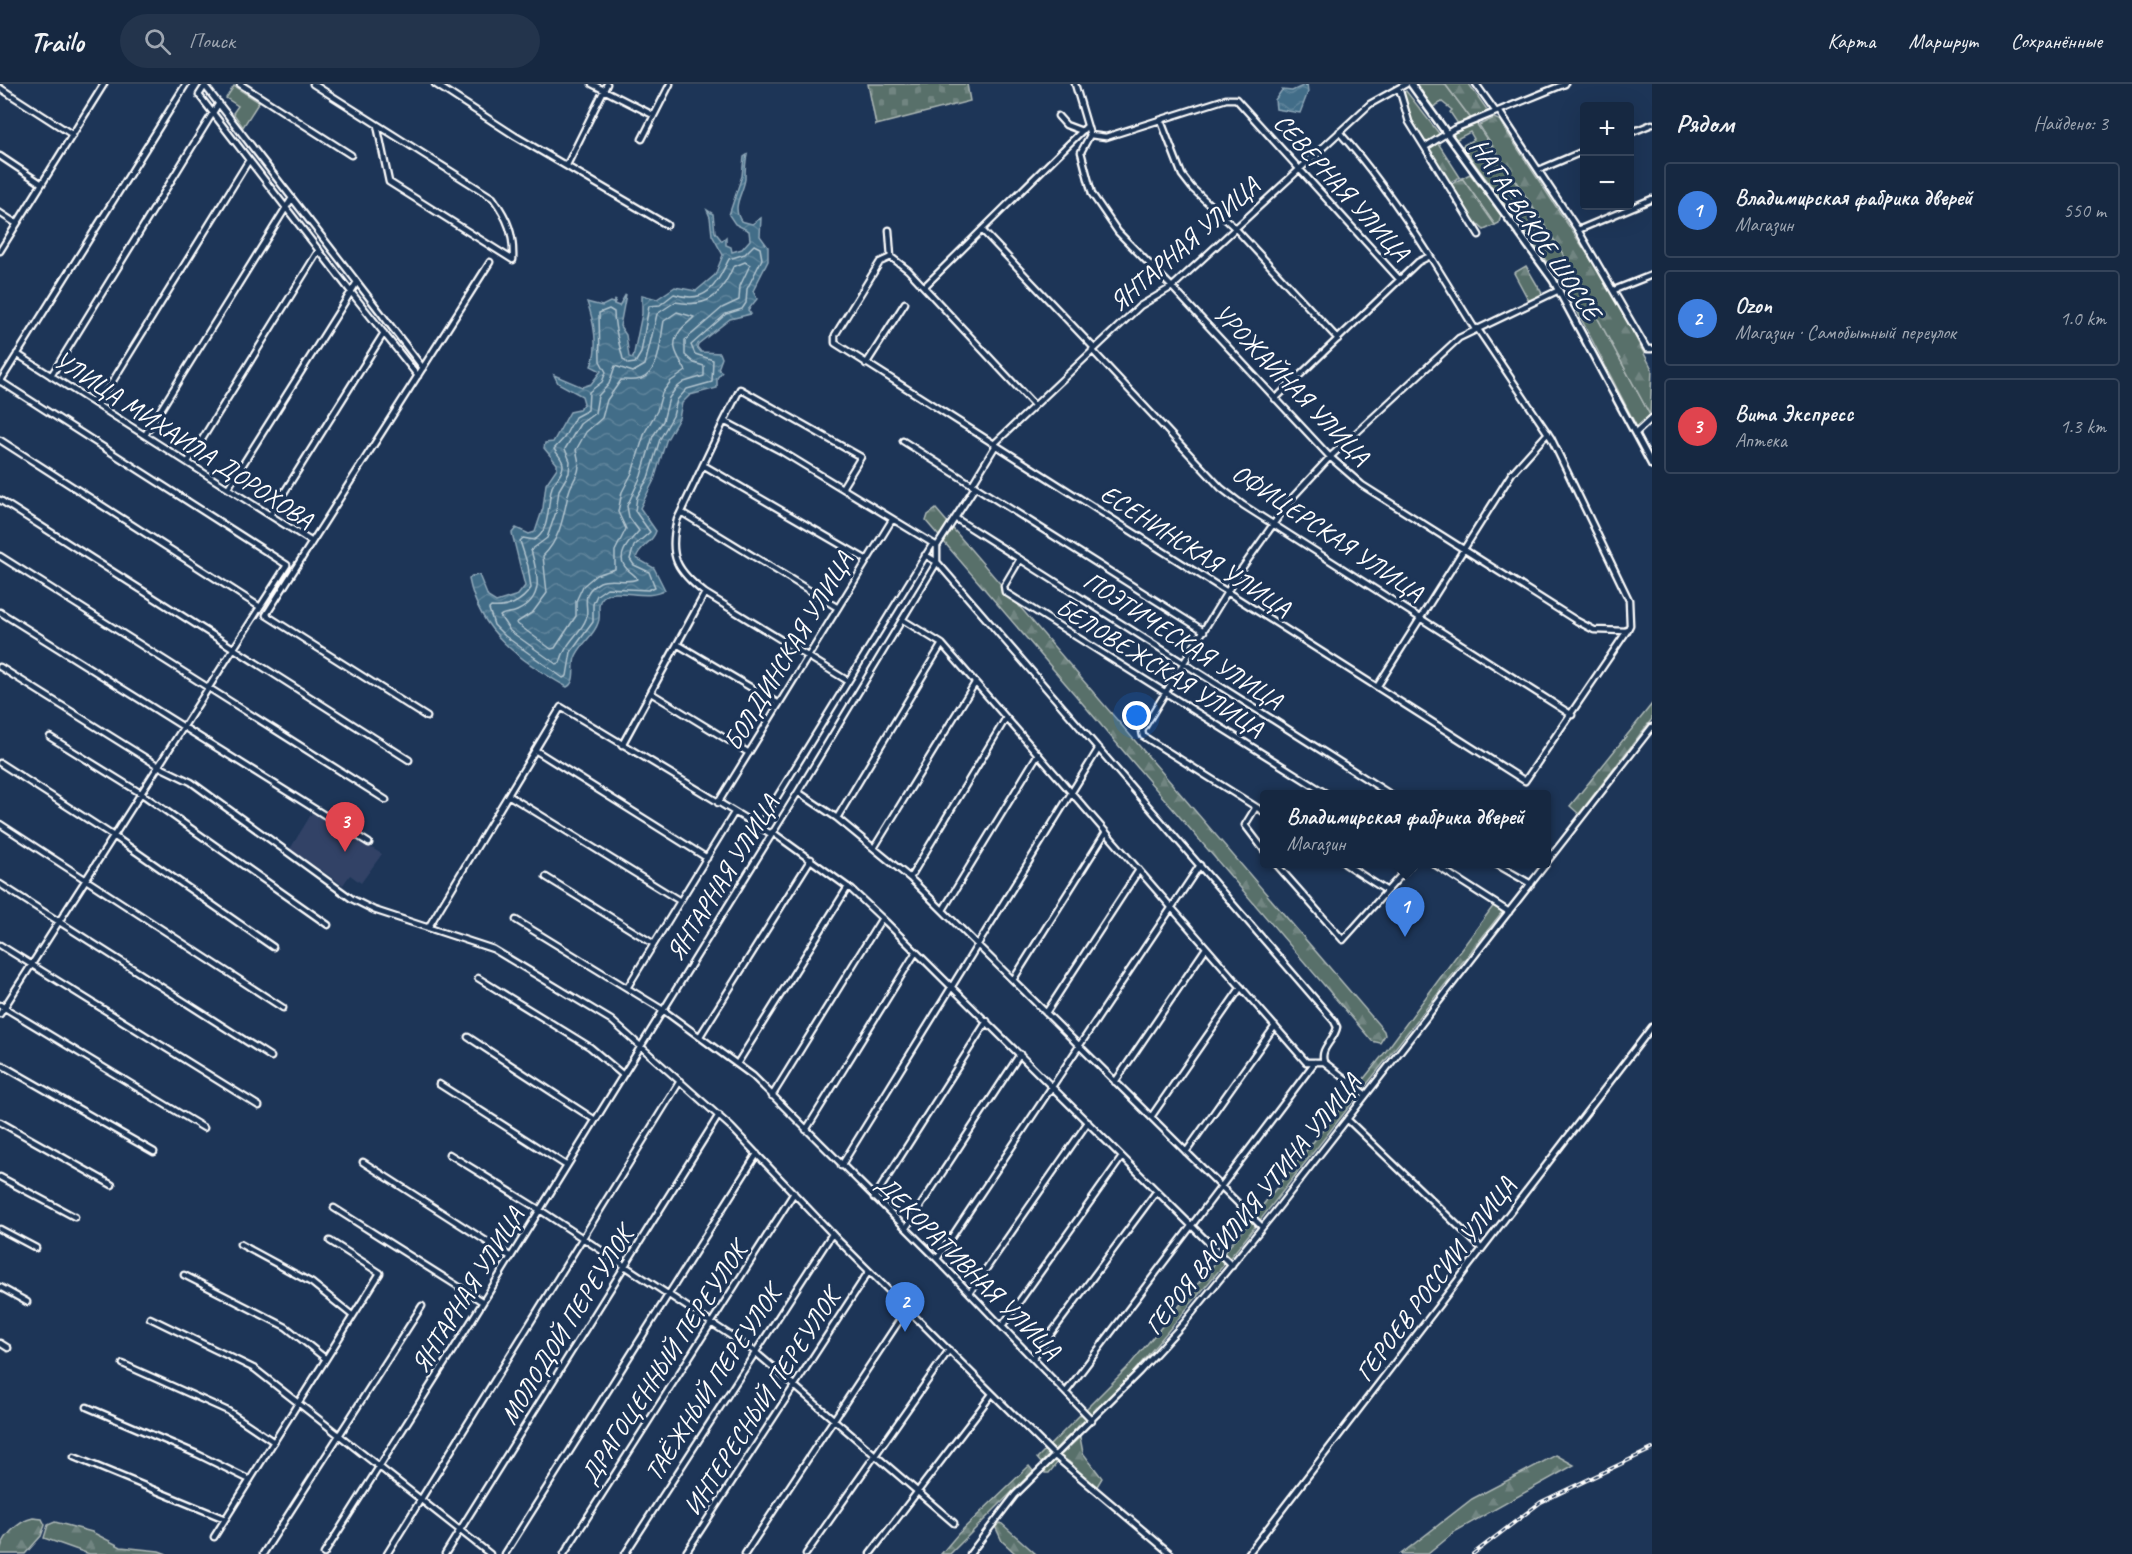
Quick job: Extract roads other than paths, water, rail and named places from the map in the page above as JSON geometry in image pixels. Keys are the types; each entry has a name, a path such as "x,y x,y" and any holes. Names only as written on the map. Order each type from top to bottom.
{"street":[{"name":"УЛИЦА МИХАИЛА ДОРОХОВА","path":"0,381 186,84"},
{"path":"240,84 351,155"},
{"path":"312,84 493,198 508,218 514,240 513,260 389,182 376,125"},
{"path":"435,84 515,136 667,225"},
{"path":"592,84 653,115"},
{"path":"567,165 608,84"},
{"path":"642,139 670,84"},
{"path":"1075,84 1090,135"},
{"name":"ЯНТАРНАЯ УЛИЦА","path":"758,828 925,555 956,518 995,444 1140,306 1172,286 1370,104 1406,84"},
{"name":"НАГАЕВСКОЕ ШОССЕ","path":"1411,84 1525,238 1559,290 1652,465"},
{"path":"1476,84 1539,170 1578,230 1647,349 1652,349"},
{"path":"1425,147 1454,129 1565,84"},
{"path":"0,251 103,85"},
{"path":"418,376 199,95 205,85 423,368"},
{"path":"0,88 73,135"},
{"path":"1399,88 1406,114 1479,235"},
{"name":"СЕВЕРНАЯ УЛИЦА","path":"1090,135 1106,137 1226,99 1236,99 1400,280"},
{"path":"51,376 219,103"},
{"path":"1058,116 1066,125 1082,131"},
{"path":"1161,121 1182,175 1192,188 1235,228 1338,339"},
{"path":"1634,131 1652,124"},
{"path":"924,287 1087,126"},
{"path":"1339,132 1368,164 1409,220 1476,328 1548,433 1623,585 1630,612 1627,631 1572,715"},
{"name":"УРОЖАЙНАЯ УЛИЦА","path":"1090,135 1081,152 1092,194 1118,232 1172,286 1330,457 1362,485 1594,630 1627,631"},
{"path":"1539,170 1580,153"},
{"path":"0,156 42,184"},
{"path":"98,405 249,159"},
{"path":"145,435 292,198"},
{"path":"1578,230 1652,199"},
{"path":"0,213 17,224"},
{"path":"889,230 891,257 896,259 924,287 1034,405"},
{"name":"ОФИЦЕРСКАЯ УЛИЦА","path":"982,230 1221,488 1572,715"},
{"path":"188,462 319,250"},
{"path":"1275,399 1400,280 1423,259 1430,256"},
{"name":"ЕСЕНИНСКАЯ УЛИЦА","path":"891,257 880,262 833,340 866,364 1525,781 1572,715"},
{"path":"312,542 490,262"},
{"path":"1614,290 1652,275"},
{"path":"228,488 357,282"},
{"path":"1260,810 1143,736 1142,731 1227,593 1274,524 1292,498 1330,457 1459,338 1559,290"},
{"path":"866,364 905,303"},
{"path":"270,515 384,333"},
{"name":"УЛИЦА МИХАИЛА ДОРОХОВА","path":"17,354 312,542 266,615 427,717"},
{"path":"0,381 287,565 115,837 32,965 2,1006 0,1014"},
{"path":"842,489 861,457 740,389 681,512 674,536 674,557 685,578 705,594 848,681"},
{"path":"1636,433 1652,418"},
{"path":"724,421 781,451 934,546 937,562"},
{"path":"1377,687 1512,473 1548,433"},
{"path":"0,440 260,607"},
{"path":"903,441 1204,631"},
{"path":"703,465 867,560"},
{"path":"0,500 409,760"},
{"path":"681,512 838,608"},
{"name":"ПОЭТИЧЕСКАЯ УЛИЦА","path":"956,518 1382,790"},
{"name":"БОЛДИНСКАЯ УЛИЦА","path":"718,803 892,520"},
{"path":"925,555 937,562 1334,1021 1337,1027 1336,1032 1323,1051 1324,1062"},
{"path":"0,556 386,800"},
{"name":"БЕЛОВЕЖСКАЯ УЛИЦА","path":"1020,559 1004,586 1005,592 1319,790"},
{"name":"ЯНТАРНАЯ УЛИЦА","path":"324,1554 511,1257 937,562"},
{"path":"622,745 705,594"},
{"path":"0,612 369,843"},
{"path":"903,620 942,645 1306,1062 1324,1062 1366,1095"},
{"path":"677,644 778,704"},
{"path":"837,818 942,645"},
{"path":"0,667 160,767 191,782 352,899 374,910 493,950 604,1016 719,1116 832,1234 1055,1456 1172,1554"},
{"path":"874,848 975,683"},
{"path":"651,693 749,753"},
{"path":"428,927 561,707 811,858 848,887 1054,1087 1191,1228 1232,1266"},
{"path":"910,878 1006,718"},
{"name":"ГЕРОЯ ВАСИЛИЯ УТИНА УЛИЦА","path":"1551,857 1652,727"},
{"path":"50,737 142,794 328,925"},
{"path":"841,1166 1099,748"},
{"path":"535,750 706,858"},
{"path":"943,910 1038,754"},
{"path":"0,763 115,837 273,947"},
{"path":"798,792 837,818 910,878 1262,1227"},
{"path":"508,795 680,901"},
{"path":"1256,807 1245,825 1260,845"},
{"path":"627,988 734,813"},
{"path":"0,824 283,1008"},
{"path":"1013,980 1106,832"},
{"path":"700,1036 811,858"},
{"path":"937,1259 1054,1087 1200,865"},
{"path":"1280,868 1343,940 1407,868"},
{"path":"1350,868 1387,891"},
{"path":"1440,868 1509,912"},
{"path":"1503,868 1531,884"},
{"name":"ГЕРОЯ ВАСИЛИЯ УТИНА УЛИЦА","path":"970,1554 1015,1495 1092,1420 1184,1323 1232,1266 1542,868"},
{"path":"1046,1013 1139,870"},
{"path":"546,878 654,944"},
{"path":"0,884 271,1057"},
{"path":"737,1064 848,887"},
{"path":"772,1096 882,918"},
{"name":"ДЕКОРАТИВНАЯ УЛИЦА","path":"516,920 663,1010 737,1064 906,1228 1066,1392 1315,1062"},
{"path":"0,945 259,1106"},
{"path":"1115,1082 1206,948"},
{"path":"806,1130 916,952"},
{"path":"478,978 590,1047 623,1075"},
{"path":"1151,1117 1241,987"},
{"path":"2,1006 204,1128"},
{"path":"874,1198 987,1021"},
{"path":"1186,1152 1275,1026"},
{"name":"ГЕРОЕВ РОССИИ УЛИЦА","path":"1248,1554 1652,1027"},
{"path":"468,1037 595,1120"},
{"path":"906,1228 1020,1054"},
{"path":"0,1064 154,1152"},
{"path":"387,1554 680,1081"},
{"path":"439,1084 567,1166"},
{"name":"МОЛОДОЙ ПЕРЕУЛОК","path":"445,1554 719,1116"},
{"path":"1347,1119 1482,1249"},
{"path":"0,1122 112,1185"},
{"path":"970,1292 1088,1122"},
{"path":"449,1154 540,1210 754,1351 954,1523"},
{"path":"505,1554 757,1154"},
{"path":"1002,1326 1122,1157"},
{"path":"363,1162 511,1257"},
{"path":"0,1177 75,1217"},
{"path":"1033,1358 1156,1192"},
{"name":"ДРАГОЦЕННЫЙ ПЕРЕУЛОК","path":"564,1554 794,1193"},
{"path":"334,1208 483,1302"},
{"path":"0,1229 36,1248"},
{"name":"ТАЁЖНЫЙ ПЕРЕУЛОК","path":"625,1554 754,1351 832,1234"},
{"path":"214,1537 380,1273 330,1241"},
{"path":"240,1244 312,1283 353,1316"},
{"name":"ИНТЕРЕСНЫЙ ПЕРЕУЛОК","path":"685,1554 869,1271"},
{"path":"184,1275 286,1327 326,1359"},
{"path":"0,1287 27,1302"},
{"path":"263,1554 422,1306"},
{"path":"745,1554 907,1309"},
{"path":"150,1318 255,1369 490,1554"},
{"path":"0,1343 8,1348"},
{"path":"806,1554 949,1350"},
{"path":"123,1364 228,1411 274,1442"},
{"path":"1066,1392 1092,1420"},
{"path":"870,1554 992,1394"},
{"path":"87,1407 197,1454 250,1480"},
{"path":"74,1457 225,1518"}],"water":[{"path":"1307,84 1308,92 1300,113 1276,109 1275,100 1282,90 1292,91"},
{"path":"747,155 744,184 737,205 738,216 741,221 752,224 761,218 760,236 768,247 768,261 753,291 757,299 748,310 751,314 730,319 698,344 697,347 701,352 720,353 722,358 718,369 722,372 717,378 717,388 690,395 682,403 679,418 666,441 654,480 640,508 656,531 636,558 654,568 665,590 650,595 616,593 603,597 599,603 598,623 577,653 572,682 567,687 534,667 505,644 482,615 469,579 479,575 488,597 496,602 518,595 525,586 512,533 516,528 529,534 535,532 543,508 546,484 557,468 557,464 544,448 545,443 553,442 570,412 579,410 584,403 582,396 558,383 554,375 582,387 591,384 601,371 591,366 595,351 595,334 587,302 602,306 613,303 616,299 614,304 619,306 626,294 620,326 626,335 629,357 633,358 642,314 642,295 657,299 675,287 696,291 715,275 723,255 712,235 707,210 713,214 715,232 722,241 726,237 726,245 731,247 732,252 742,249 750,240 749,231 735,224 729,215 742,176 744,157"}],"railway":[{"path":"1473,1554 1541,1502 1652,1449"}],"place":[{"name":"Вита Экспресс","path":"345,852"},
{"name":"Владимирская фабрика дверей","path":"1405,937"},
{"name":"Ozon","path":"905,1332"}]}
